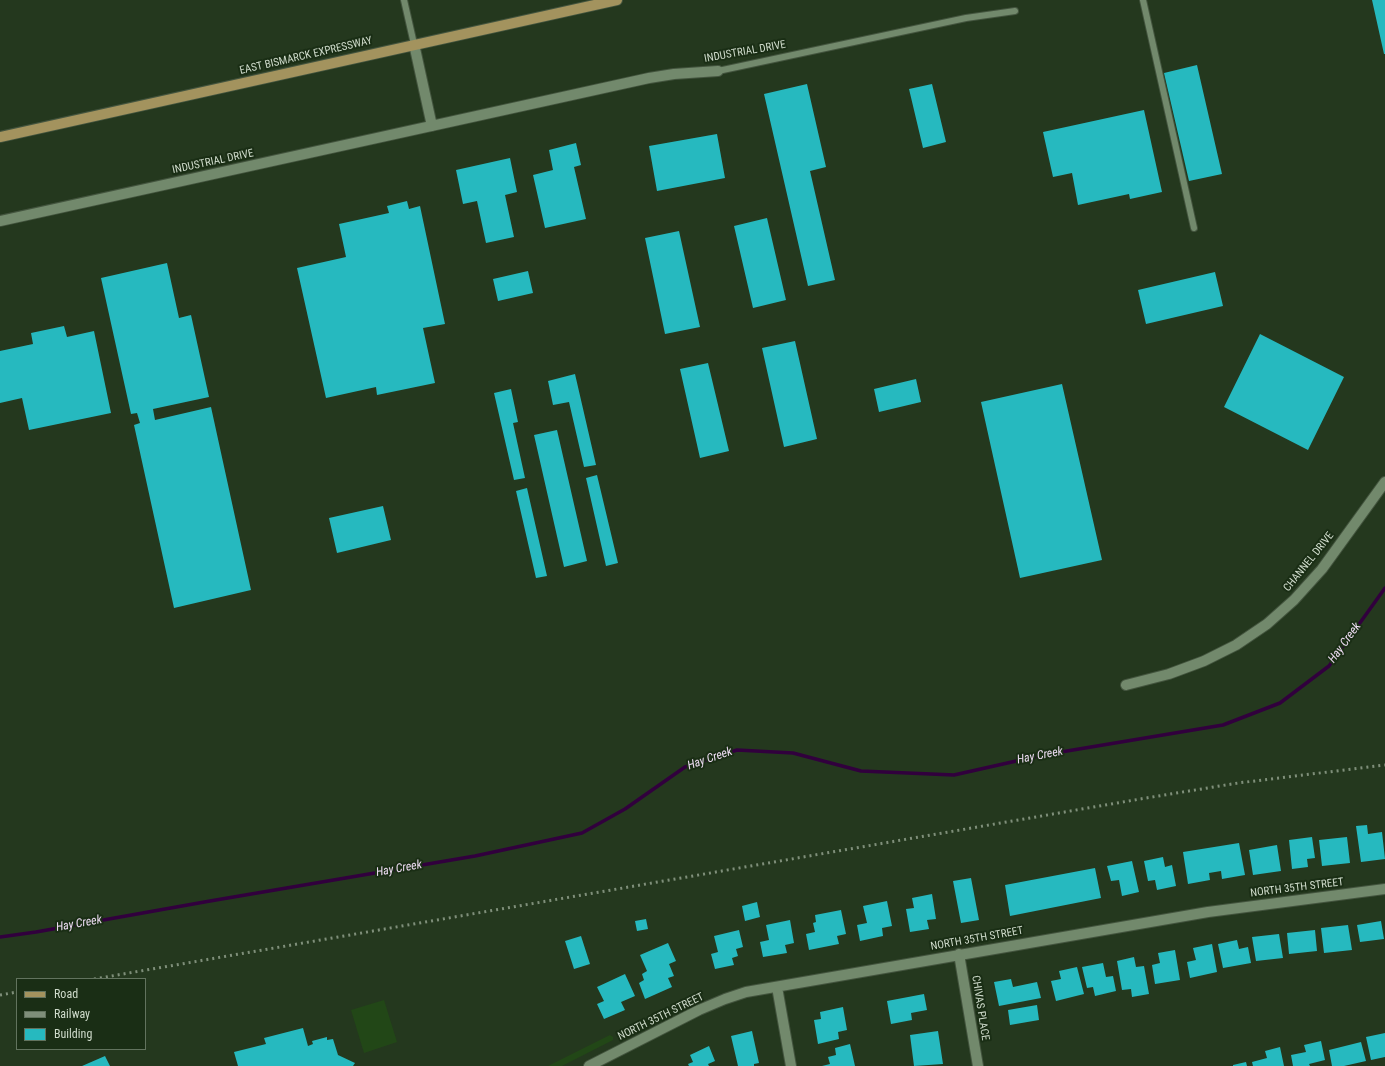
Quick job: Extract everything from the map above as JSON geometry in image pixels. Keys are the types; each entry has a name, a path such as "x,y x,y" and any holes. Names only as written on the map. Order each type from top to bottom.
{"main road":[{"name":"EAST BISMARCK EXPRESSWAY","path":"0,137 617,0"}],"street":[{"path":"414,44 432,126"},
{"name":"INDUSTRIAL DRIVE","path":"0,221 649,78 674,74 718,71"},
{"name":"CHANNEL DRIVE","path":"1126,685 1169,674 1204,661 1236,645 1267,624 1294,600 1322,569 1385,482"},
{"name":"NORTH 35TH STREET","path":"588,1066 725,999 746,992 1208,912 1385,889"},
{"name":"CHIVAS PLACE","path":"959,954 978,1066"},
{"path":"777,987 791,1066"}],"lane":[{"path":"404,0 414,44"},
{"path":"1143,0 1194,228"},
{"name":"INDUSTRIAL DRIVE","path":"718,71 966,18 1014,11"}],"green space":[{"path":"384,1000 397,1042 364,1053 351,1010"},
{"path":"610,1035 613,1037 613,1040 562,1066 548,1066"}],"building":[{"path":"1372,0 1385,0 1385,54 1384,54"},
{"path":"1197,65 1222,174 1189,181 1164,73"},
{"path":"807,84 826,167 810,171 835,280 808,286 764,94"},
{"path":"932,84 946,142 923,148 909,89"},
{"path":"1144,110 1162,192 1130,199 1129,194 1078,205 1072,173 1053,177 1043,132"},
{"path":"717,134 725,178 657,191 649,146"},
{"path":"576,143 581,165 574,167 586,219 545,228 533,175 553,170 549,150"},
{"path":"510,158 517,192 505,195 514,237 486,243 477,201 463,204 456,170"},
{"path":"407,201 409,209 420,206 445,324 423,328 435,383 377,395 376,387 326,398 297,268 346,257 339,224 389,213 387,206"},
{"path":"767,218 786,300 753,308 734,226"},
{"path":"679,231 700,327 665,334 645,238"},
{"path":"167,263 179,318 191,315 209,397 153,409 155,420 211,407 251,590 174,608 134,425 140,423 137,413 131,414 101,278"},
{"path":"528,271 533,293 498,301 493,279"},
{"path":"1215,272 1223,306 1146,324 1138,290"},
{"path":"64,326 67,337 94,331 111,413 29,430 22,398 0,403 0,351 33,344 31,333"},
{"path":"1260,334 1344,377 1308,450 1224,407"},
{"path":"795,341 817,439 784,447 762,348"},
{"path":"708,363 729,451 700,458 680,369"},
{"path":"575,374 596,465 584,467 569,402 553,405 548,381"},
{"path":"916,379 921,402 879,412 874,389"},
{"path":"1062,384 1102,560 1020,578 981,402"},
{"path":"511,389 518,422 513,423 525,478 514,480 494,393"},
{"path":"557,430 587,561 564,567 534,435"},
{"path":"597,475 618,563 606,566 586,478"},
{"path":"527,488 547,576 536,578 516,491"},
{"path":"383,506 391,540 337,553 329,518"},
{"path":"1367,825 1368,834 1382,832 1385,859 1361,862 1356,826"},
{"path":"1312,837 1315,858 1307,859 1308,867 1292,869 1289,840"},
{"path":"1347,837 1350,863 1322,866 1319,840"},
{"path":"1239,843 1245,875 1222,879 1221,871 1209,873 1210,880 1188,884 1183,852"},
{"path":"1277,845 1281,871 1253,875 1249,850"},
{"path":"1163,857 1165,867 1172,865 1176,886 1157,890 1155,880 1148,881 1144,861"},
{"path":"1132,861 1139,892 1122,896 1119,880 1111,881 1107,866"},
{"path":"1095,868 1101,898 1010,916 1005,885"},
{"path":"971,878 979,920 961,923 953,881"},
{"path":"932,894 936,919 927,920 929,929 910,932 906,909 914,908 912,898"},
{"path":"887,901 892,926 882,928 883,936 860,941 857,925 867,923 863,906"},
{"path":"757,902 760,917 745,921 742,906"},
{"path":"841,910 846,934 837,936 839,944 809,950 806,934 815,932 813,923 816,922 815,915"},
{"path":"646,919 648,929 637,931 635,921"},
{"path":"790,920 794,943 785,945 787,953 763,957 760,942 769,940 766,925"},
{"path":"1381,921 1384,939 1360,942 1357,925"},
{"path":"1348,925 1352,950 1324,953 1321,928"},
{"path":"739,930 743,947 736,949 738,956 732,958 734,965 715,969 711,954 718,952 714,936"},
{"path":"1315,930 1317,951 1289,954 1287,933"},
{"path":"1279,934 1283,958 1256,961 1252,937"},
{"path":"581,936 590,964 574,969 565,941"},
{"path":"1237,940 1239,949 1248,947 1251,963 1223,968 1218,944"},
{"path":"668,943 676,961 669,964 674,976 668,978 672,987 645,999 639,983 644,980 642,974 647,971 640,955"},
{"path":"1212,944 1217,972 1190,978 1187,962 1196,960 1193,948"},
{"path":"1175,950 1180,980 1155,984 1152,965 1160,963 1158,953"},
{"path":"1134,957 1136,967 1144,966 1149,994 1132,997 1131,989 1122,990 1117,961"},
{"path":"1103,963 1106,977 1113,976 1116,991 1095,996 1093,987 1087,988 1082,967"},
{"path":"1077,967 1084,994 1056,1001 1051,981 1061,979 1059,971"},
{"path":"625,974 635,996 621,1002 625,1010 604,1019 597,1004 604,1001 597,987"},
{"path":"1011,979 1013,987 1037,982 1041,998 999,1006 994,982"},
{"path":"924,994 927,1010 911,1013 912,1020 891,1024 887,1001"},
{"path":"1037,1005 1039,1020 1010,1025 1008,1010"},
{"path":"843,1007 847,1030 838,1032 839,1039 818,1044 814,1020 821,1019 820,1012"},
{"path":"303,1028 308,1046 313,1044 312,1041 327,1037 327,1040 333,1039 338,1055 355,1063 353,1066 238,1066 234,1052 266,1044 264,1038"},
{"path":"752,1031 759,1063 754,1064 754,1066 738,1066 731,1036"},
{"path":"938,1031 943,1064 914,1066 910,1035"},
{"path":"1385,1033 1385,1057 1371,1060 1366,1037"},
{"path":"1321,1041 1325,1060 1309,1064 1310,1066 1293,1066 1291,1055 1306,1052 1304,1045"},
{"path":"1361,1042 1366,1061 1344,1066 1332,1066 1329,1050"},
{"path":"850,1044 855,1066 822,1066 830,1064 828,1057 836,1055 835,1048"},
{"path":"709,1046 715,1061 708,1064 709,1066 689,1066 688,1064 693,1062 690,1055"},
{"path":"1280,1047 1284,1066 1253,1066 1252,1062 1267,1058 1265,1051"},
{"path":"105,1056 110,1066 82,1066"},
{"path":"1246,1062 1247,1066 1233,1066 1233,1065"}],"waterway":[{"name":"Hay Creek","path":"0,937 475,856 582,833 625,809 685,767 737,750 793,753 861,771 954,775 1043,755 1223,725 1280,703 1329,666 1385,588"}],"railway":[{"path":"100,978 1146,798 1238,783 1385,765"},
{"path":"0,995 16,992"}]}
